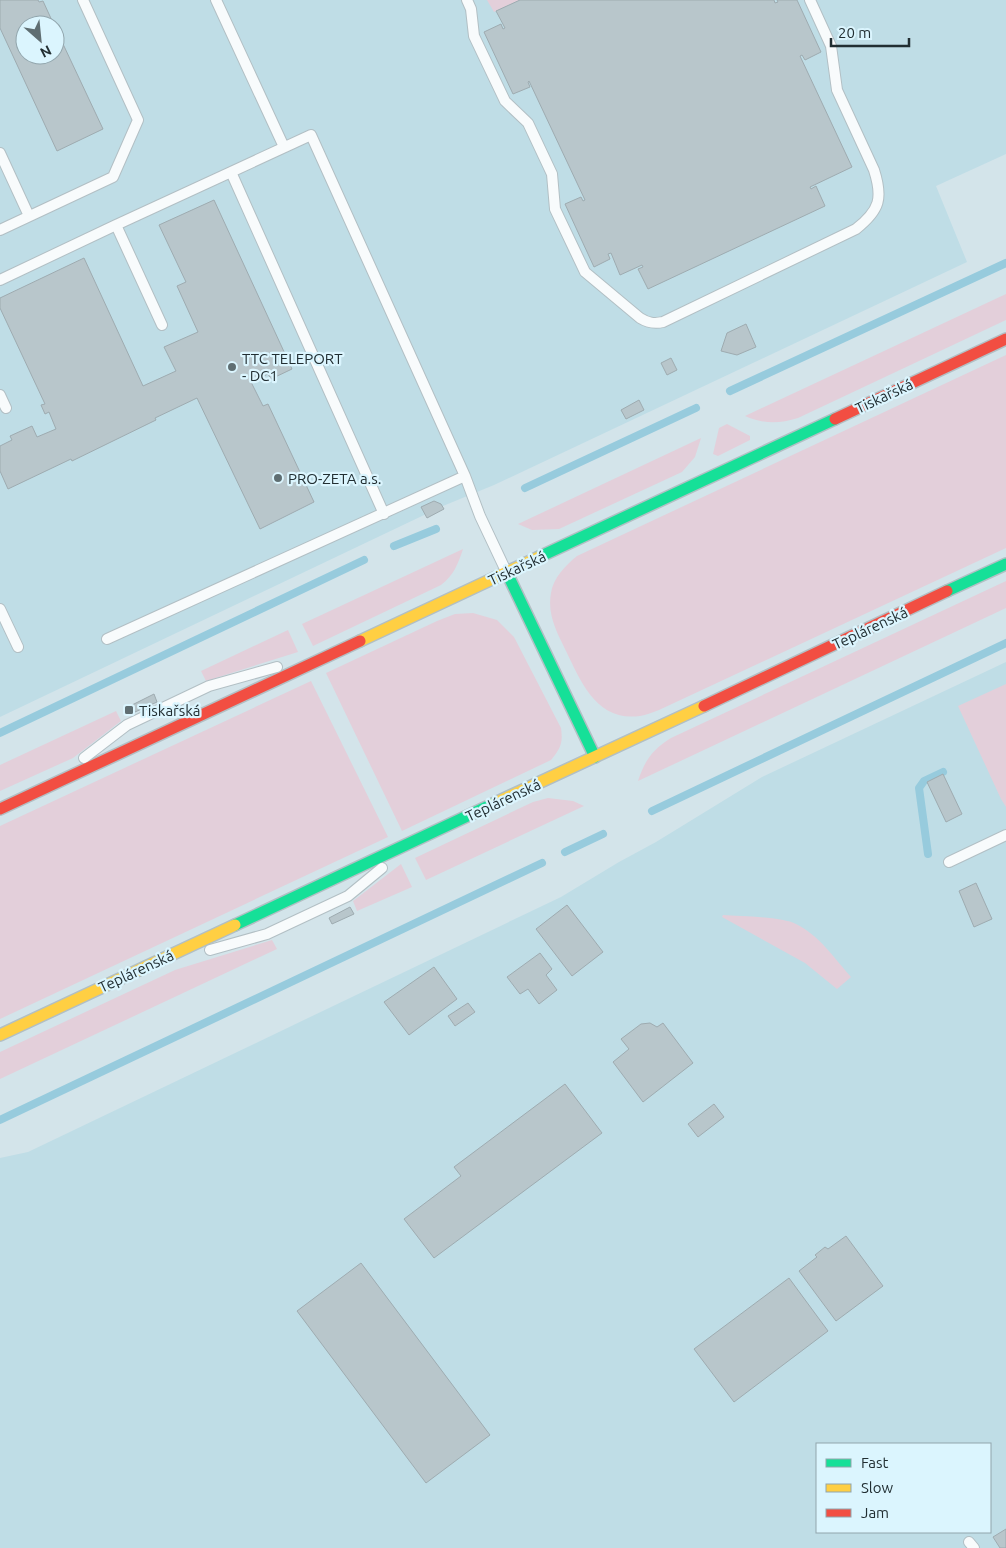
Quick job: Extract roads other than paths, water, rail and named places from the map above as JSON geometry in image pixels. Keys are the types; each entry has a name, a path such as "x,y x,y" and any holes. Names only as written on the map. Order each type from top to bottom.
{"street":[{"name":"Tiskařská","path":"0,809 1006,339"},
{"name":"Teplárenská","path":"0,1034 1006,564"},
{"path":"507,573 595,757"}],"lane":[{"path":"0,230 113,177 138,120 83,0"},
{"path":"216,0 284,147"},
{"path":"467,0 472,9 474,36 505,101 528,123 552,174 555,209 585,272 640,318 655,324 856,229 870,218 877,207 879,189 874,170 837,90 832,46 810,0"},
{"path":"0,280 311,135 507,573"},
{"path":"0,153 29,216"},
{"path":"232,172 384,514"},
{"path":"116,225 162,324"},
{"path":"0,395 6,408"},
{"path":"107,639 465,476"},
{"path":"0,609 18,647"},
{"path":"44,788 127,725 209,686 347,646"},
{"path":"949,862 1006,835"},
{"path":"141,968 267,934 348,896 417,840"}],"waterway":[{"path":"730,391 1006,263"},
{"path":"525,488 696,408"},
{"path":"394,546 436,529"},
{"path":"0,733 364,560"},
{"path":"652,811 1006,643"},
{"path":"928,854 919,788 924,781 943,772"},
{"path":"565,852 603,834"},
{"path":"0,1120 542,863"}],"place":[{"name":"TTC TELEPORT - DC1","path":"232,367"},
{"name":"PRO-ZETA a.s.","path":"278,478"},
{"name":"Tiskařská","path":"129,710"}]}
